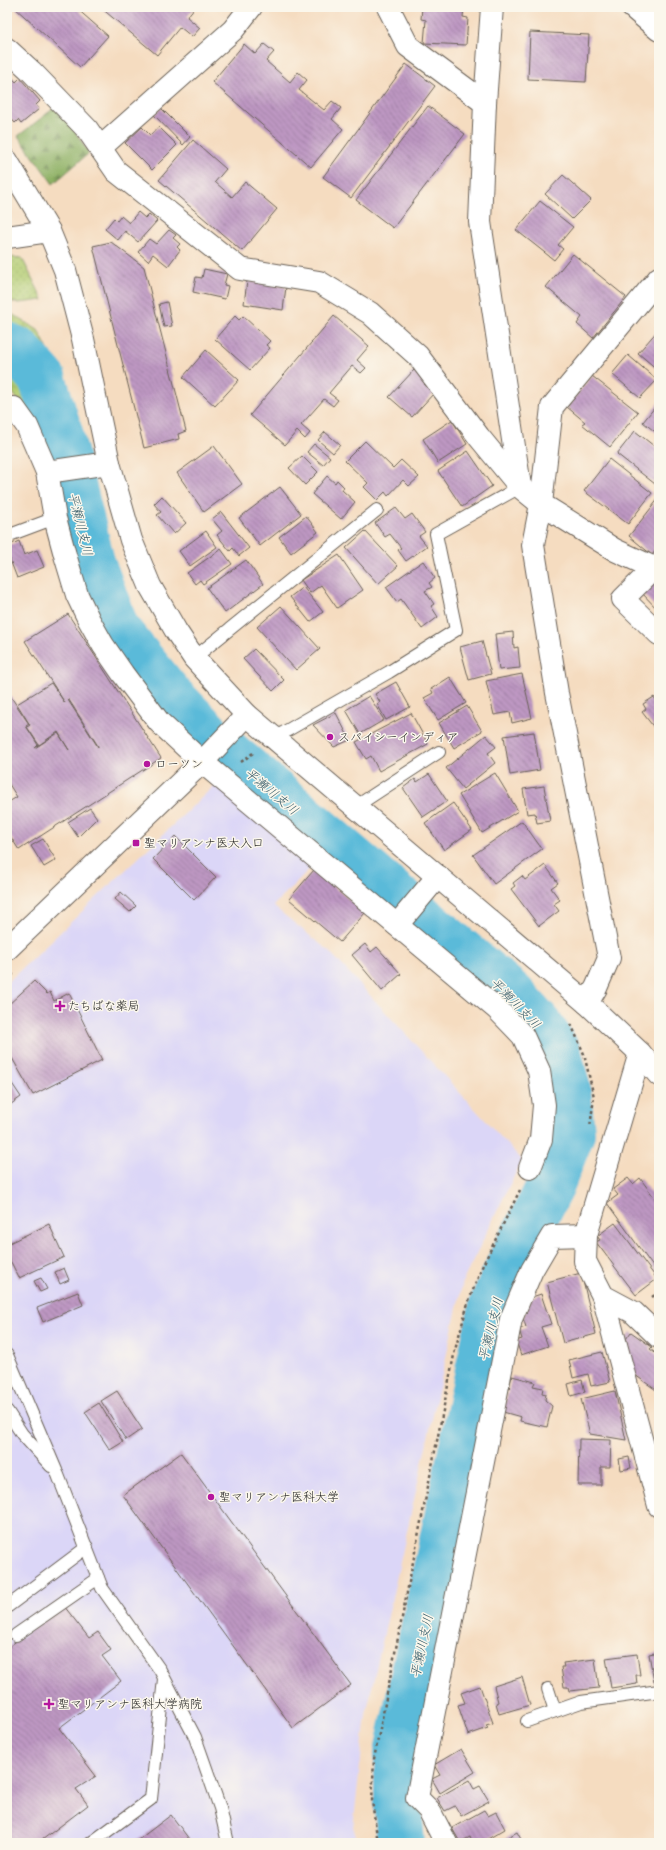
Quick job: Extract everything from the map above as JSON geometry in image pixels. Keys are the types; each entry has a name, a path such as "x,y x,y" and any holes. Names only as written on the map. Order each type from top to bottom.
{"street":[{"path":"100,148 233,30 251,7"},
{"path":"388,7 408,46 485,103"},
{"path":"492,7 485,103 480,222 520,487"},
{"path":"632,7 659,30"},
{"path":"7,49 31,71 87,130 116,171 240,269 319,282 370,313 418,356 479,437 520,487 541,504 615,550 656,567 623,599 659,634"},
{"path":"7,162 49,231 65,270 83,339 109,463 131,540 150,586 176,631 194,658 247,715 587,1002 640,1053 659,1076"},
{"path":"7,237 49,231"},
{"path":"587,1002 596,988 609,958 557,693 533,545 541,504 552,407 659,278"},
{"path":"7,408 14,408 27,426 52,472 55,518 77,595 103,645 159,722 207,757 400,922 498,1009 522,1036 539,1071 544,1104 541,1139 530,1168"},
{"path":"52,472 109,463"},
{"path":"9,943 207,757 247,715"},
{"path":"400,922 438,876"},
{"path":"640,1053 586,1235 586,1261 603,1296 659,1506"},
{"path":"446,1843 429,1810 416,1798 511,1319 532,1270 552,1236 586,1235"},
{"path":"603,1296 633,1312 659,1337"}],"lane":[{"path":"274,738 389,672 456,630 436,534 520,487"},
{"path":"194,658 377,510"},
{"path":"7,536 55,518"},
{"path":"356,807 439,752"},
{"path":"7,1355 58,1475 102,1588 160,1670 195,1737 220,1808 228,1843"},
{"path":"7,1411 22,1434 58,1475"},
{"path":"7,1607 87,1547"},
{"path":"16,1635 98,1578"},
{"path":"91,1843 151,1799 164,1679"},
{"path":"548,1689 555,1711"},
{"path":"527,1721 582,1702 659,1691"}],"path":[{"path":"568,1018 584,1054 594,1096 590,1131"},
{"path":"378,1843 372,1801 374,1760 455,1350 468,1303 482,1266 530,1168"}],"shaded area":[{"name":"聖マリアンナ医科大学","path":"216,784 312,866 273,906 329,951 522,1160 463,1281 366,1714 353,1827 358,1843 7,1843 7,983"}],"green space":[{"path":"58,105 89,153 53,184 18,136"},
{"path":"7,257 22,258 43,300 19,303 7,301"},
{"path":"7,311 38,330 54,361 62,406 57,404 36,357 7,337"},
{"path":"7,354 28,367 35,377 47,410 55,455 7,384"}],"building":[{"path":"14,7 75,7 108,36 80,67"},
{"path":"100,7 195,7 187,17 200,28 192,37 180,27 157,55"},
{"path":"422,7 464,7 463,17 468,18 466,45 424,43 426,20 421,19"},
{"path":"530,32 589,35 586,82 528,79"},
{"path":"244,44 255,54 264,44 274,52 266,61 290,82 298,72 307,80 299,90 324,110 332,101 341,108 332,119 343,129 311,167 212,82"},
{"path":"406,64 435,86 351,198 323,177"},
{"path":"7,72 16,82 20,78 40,101 36,105 39,109 21,124 18,120 15,123 7,114"},
{"path":"428,106 465,134 393,228 356,200"},
{"path":"161,108 190,137 183,145 154,115"},
{"path":"142,127 150,135 159,127 177,145 152,170 125,143"},
{"path":"193,140 226,169 215,182 232,197 245,182 277,209 242,251 159,180"},
{"path":"563,175 591,200 572,219 545,194"},
{"path":"540,201 573,227 558,245 563,249 554,260 516,230"},
{"path":"138,212 145,218 149,214 157,221 138,242 125,231 118,240 105,229 114,218 117,221 121,216 129,223"},
{"path":"169,230 176,235 173,238 180,244 177,247 180,250 168,266 153,254 148,261 138,252 149,239 156,244"},
{"path":"111,242 144,267 186,431 178,434 179,439 144,448 93,246"},
{"path":"573,254 626,297 593,338 577,324 582,317 546,287"},
{"path":"204,269 227,274 224,285 228,286 225,299 193,292 196,277 202,278"},
{"path":"247,281 286,287 283,310 244,304"},
{"path":"167,302 172,326 164,327 159,304"},
{"path":"235,316 239,320 243,316 270,341 266,345 270,348 250,370 215,339"},
{"path":"334,316 369,346 357,360 366,368 361,373 352,366 329,393 338,400 333,406 324,399 301,425 310,433 305,439 297,431 285,445 250,415"},
{"path":"659,329 659,371 638,353"},
{"path":"206,350 239,380 215,406 183,377"},
{"path":"628,355 657,380 640,398 612,374"},
{"path":"414,370 427,381 424,384 434,393 412,417 389,397"},
{"path":"592,376 638,412 610,447 582,424 585,422 567,407"},
{"path":"659,402 659,435 643,422"},
{"path":"452,420 467,444 438,463 423,439"},
{"path":"635,431 659,450 659,479 655,484 617,454"},
{"path":"325,432 340,445 333,453 318,440"},
{"path":"365,441 393,468 401,460 419,477 409,486 403,480 388,496 385,492 377,500 364,487 368,483 345,461"},
{"path":"314,444 330,457 323,465 307,452"},
{"path":"214,446 242,484 204,512 177,473"},
{"path":"468,451 492,486 462,507 438,471"},
{"path":"302,456 318,472 305,485 289,468"},
{"path":"609,459 652,493 628,524 584,491"},
{"path":"327,476 335,483 337,480 344,487 342,490 355,502 341,519 312,494"},
{"path":"280,487 301,514 260,546 239,518"},
{"path":"162,496 186,523 174,534 157,515 161,512 154,504"},
{"path":"659,498 659,546 652,555 629,536"},
{"path":"396,508 405,519 412,514 425,532 419,536 427,546 406,561 398,550 401,548 390,534 385,537 375,523"},
{"path":"221,512 249,548 239,556 233,548 230,551 217,535 222,531 212,519"},
{"path":"306,516 318,532 291,553 279,537"},
{"path":"206,531 217,547 190,566 179,551"},
{"path":"365,531 398,566 378,584 346,548"},
{"path":"19,541 24,555 37,550 44,567 17,578 7,552 7,546"},
{"path":"221,549 232,564 203,584 200,580 195,584 187,573"},
{"path":"339,555 363,590 337,608 321,585 310,593 301,580"},
{"path":"246,560 263,584 225,613 207,588"},
{"path":"423,561 435,578 429,583 432,587 425,591 434,604 431,606 438,617 422,629 401,599 397,602 386,587"},
{"path":"659,575 659,611 641,592"},
{"path":"303,587 323,612 310,622 290,597"},
{"path":"281,606 320,649 296,670 257,627"},
{"path":"68,614 161,758 19,850 7,831 7,803 17,797 7,781 7,691 29,724 26,726 38,745 35,748 58,733 69,750 58,732 39,745 27,727 30,725 17,704 51,683 65,703 25,641","holes":["68,700 98,746 98,747"]},
{"path":"513,632 514,648 518,647 520,668 499,670 495,634"},
{"path":"482,641 491,674 469,680 460,647"},
{"path":"254,649 284,680 273,691 243,659"},
{"path":"522,674 532,718 512,723 510,712 494,715 486,681"},
{"path":"450,677 466,703 438,720 424,698 433,693 431,689"},
{"path":"396,682 410,707 386,720 377,704 380,702 375,694"},
{"path":"369,696 384,720 360,734 346,710"},
{"path":"654,697 656,700 659,698 659,734 642,712 646,709 643,704"},
{"path":"467,706 482,731 454,748 439,723"},
{"path":"336,713 350,740 334,747 313,725"},
{"path":"411,713 428,744 379,771 371,756 366,759 356,742"},
{"path":"534,732 540,770 510,775 504,736"},
{"path":"486,735 496,747 488,753 495,763 463,789 446,768"},
{"path":"495,773 518,811 482,833 459,795"},
{"path":"429,774 447,801 423,817 403,788 415,779 417,782"},
{"path":"544,786 550,821 537,823 535,813 527,814 523,789"},
{"path":"453,803 472,830 444,850 425,823"},
{"path":"90,808 97,818 78,837 68,822"},
{"path":"522,821 542,849 494,884 473,855"},
{"path":"175,836 216,877 194,900 153,859"},
{"path":"43,839 56,860 44,867 31,846"},
{"path":"545,865 558,883 551,888 560,900 554,904 559,911 539,926 511,889 515,886 513,883 522,876 525,880"},
{"path":"314,870 365,913 340,942 289,899"},
{"path":"121,892 136,906 130,912 115,899"},
{"path":"365,944 371,952 377,947 401,974 382,991 352,955"},
{"path":"34,981 47,994 50,992 54,1001 69,993 102,1060 33,1095 12,1058 7,1057 7,1006"},
{"path":"7,1076 21,1097 7,1107"},
{"path":"628,1178 633,1184 640,1178 659,1204 659,1275 607,1203 618,1195 613,1189"},
{"path":"615,1223 657,1279 636,1295 596,1242 600,1240 597,1236"},
{"path":"49,1224 64,1257 19,1278 7,1254 7,1244"},
{"path":"64,1268 69,1280 60,1284 55,1272"},
{"path":"581,1273 596,1334 563,1343 547,1282"},
{"path":"41,1278 47,1289 40,1292 34,1281"},
{"path":"78,1292 83,1305 43,1322 37,1308"},
{"path":"541,1294 551,1324 541,1327 548,1346 521,1355 516,1341 522,1339 519,1329 526,1327 523,1318 532,1297"},
{"path":"631,1332 652,1347 650,1349 659,1356 659,1392 635,1375 626,1339"},
{"path":"602,1352 610,1382 591,1386 588,1374 573,1378 569,1360"},
{"path":"512,1376 535,1382 533,1386 543,1388 542,1393 546,1394 545,1400 552,1406 547,1427 520,1421 521,1417 503,1412"},
{"path":"582,1380 585,1392 571,1396 568,1384"},
{"path":"117,1391 142,1429 126,1440 101,1401"},
{"path":"615,1391 626,1440 590,1434 581,1399"},
{"path":"99,1403 123,1442 110,1450 85,1412"},
{"path":"579,1439 611,1440 610,1467 601,1467 601,1485 578,1485"},
{"path":"181,1453 351,1685 293,1728 123,1495"},
{"path":"629,1457 631,1468 621,1470 619,1459"},
{"name":"聖マリアンナ医科大学病院","path":"64,1606 89,1638 98,1632 111,1650 102,1656 121,1681 59,1728 96,1776 76,1789 88,1805 38,1843 7,1843 7,1648"},
{"path":"659,1652 659,1681 654,1682 649,1654"},
{"path":"637,1654 640,1675 636,1675 637,1684 611,1688 606,1658"},
{"path":"595,1659 599,1688 569,1691 568,1687 564,1687 561,1667 564,1667 563,1663"},
{"path":"522,1677 530,1705 499,1714 494,1686"},
{"path":"480,1686 493,1723 486,1725 488,1728 468,1735 458,1705 465,1703 461,1693"},
{"path":"461,1749 475,1772 440,1793 432,1779 440,1775 434,1765"},
{"path":"469,1780 474,1789 480,1786 489,1801 461,1816 455,1806 445,1811 437,1798"},
{"path":"484,1810 488,1816 496,1812 505,1829 481,1843 473,1843 470,1837 460,1842 452,1828"},
{"path":"171,1815 192,1843 134,1843"},
{"path":"517,1832 523,1843 498,1843"}],"waterway":[{"name":"平瀬川支川","path":"7,346 18,351 42,378 60,436 91,562 116,630 169,695 217,744 512,995 540,1026 558,1054 567,1090 571,1133 549,1189 513,1258 493,1305 398,1753 398,1809 401,1843"}],"place":[{"name":"スパイシーインディア","path":"330,737"},
{"name":"ローソン","path":"147,764"},
{"name":"聖マリアンナ医大入口","path":"136,843"},
{"name":"たちばな薬局","path":"60,1006"},
{"name":"聖マリアンナ医科大学","path":"211,1497"},
{"name":"聖マリアンナ医科大学病院","path":"49,1704"}]}
